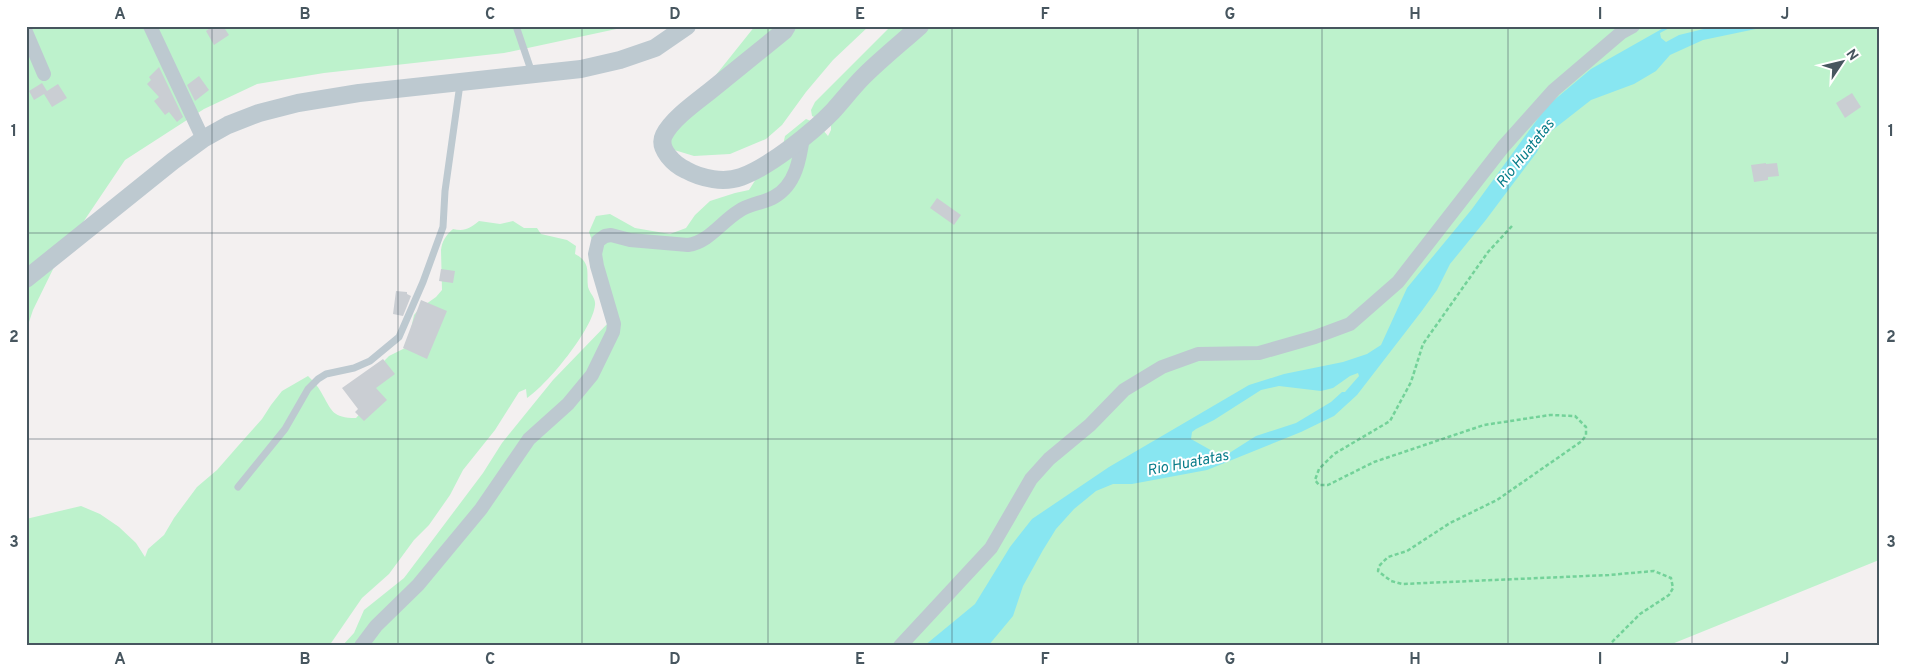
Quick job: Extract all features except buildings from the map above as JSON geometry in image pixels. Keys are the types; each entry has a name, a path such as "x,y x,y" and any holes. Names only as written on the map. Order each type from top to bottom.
{"street":[{"path":"150,26 203,139"},
{"path":"26,279 203,139 228,125 251,116 298,104 401,88 581,69 620,60 655,48 687,26"},
{"path":"787,26 784,31 682,114 663,136 662,145 676,164 686,171 704,178 723,180 740,177 767,164 832,112 864,76 920,26"},
{"path":"900,646 991,548 1031,479 1049,459 1090,425 1124,390 1162,366 1198,354 1259,353 1315,337 1350,324 1398,282 1503,147 1554,90 1622,32 1633,26"},
{"path":"26,32 44,74"},
{"path":"361,646 376,626 418,585 475,516 529,439 568,404 592,375 613,332 614,324 597,266 595,254 598,241 605,236 611,235 630,240 688,245 698,244 739,210 776,196 785,188 798,169 803,137"}],"lane":[{"path":"516,26 532,75"},
{"path":"238,487 285,429 308,389 318,379 326,374 354,368 370,361 399,337 424,282 443,227 447,173 460,83"}],"path":[{"path":"1512,226 1488,252 1423,344 1411,382 1390,421 1334,454 1319,469 1315,480 1319,485 1328,485 1374,462 1484,425 1550,416 1575,416 1586,427 1586,435 1582,441 1497,500 1450,523 1407,551 1388,557 1379,566 1378,572 1402,584 1609,575 1645,571 1654,571 1671,578 1672,588 1669,595 1640,614 1608,646"}],"green space":[{"path":"26,26 624,26 504,53 324,73 257,84 204,109 125,160 57,261 33,310 26,331"},
{"path":"755,26 869,26 833,60 782,125 766,139 730,154 694,156 671,149 668,135"},
{"path":"891,26 1879,26 1879,560 1667,646 342,646 354,633 364,610 404,578 483,473 502,443 553,380 610,321 589,232 596,216 610,214 635,228 670,234 686,228 695,215 710,201 749,190 756,179 782,150 785,136 806,119 818,124 828,136 831,125 812,116 811,110 815,102"},
{"path":"479,221 500,224 513,221 524,228 537,228 541,234 567,240 576,246 575,254 586,265 588,287 595,300 592,315 578,342 546,381 527,398 526,389 519,392 495,430 463,470 450,495 429,525 414,540 389,574 362,598 329,646 26,646 26,519 81,506 100,514 119,527 136,543 145,557 148,549 164,535 197,487 217,470 262,419 282,391 308,376 337,415 356,418 365,408 377,368 389,356 407,347 414,315 442,290 441,250 445,238 453,229 467,229"}],"water":[{"name":"Rio Huatatas","path":"1667,26 1673,26 1660,33 1661,38 1666,42 1679,35 1716,26 1770,26 1703,40 1670,55 1656,71 1634,84 1591,100 1545,136 1537,152 1450,264 1437,290 1421,312 1357,395 1334,416 1301,432 1207,470 1132,484 1113,484 1096,491 1074,509 1056,529 1023,586 1013,616 988,646 924,646 975,604 1010,547 1032,519 1109,467 1249,385 1284,374 1343,362 1367,354 1381,345 1407,288 1472,209 1547,106 1591,69","holes":["1358,373 1359,376 1345,392 1342,392 1331,402 1296,423 1256,436 1223,457 1191,439 1192,432 1196,429 1214,420 1261,390 1279,386 1321,391 1333,388 1350,376"]}]}
